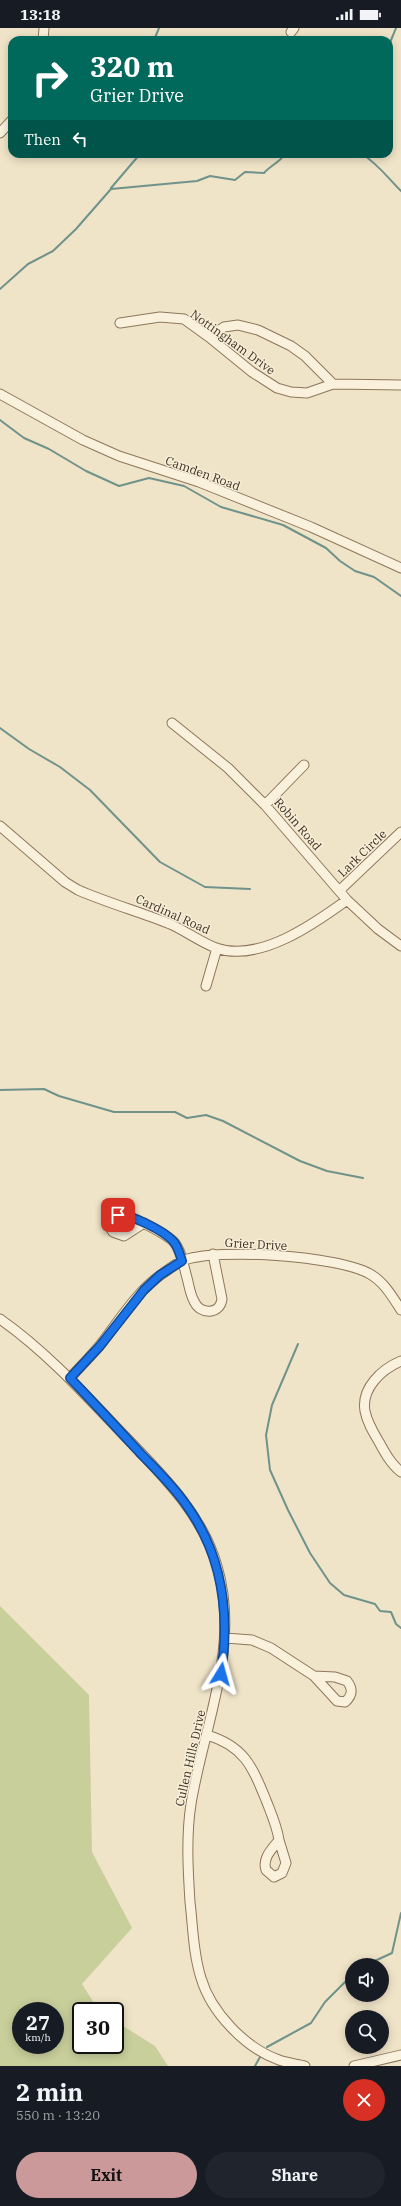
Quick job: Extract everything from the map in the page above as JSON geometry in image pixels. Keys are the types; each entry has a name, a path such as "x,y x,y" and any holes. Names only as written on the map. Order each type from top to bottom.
{"street":[{"path":"0,133 8,124"},
{"name":"Nottingham Drive","path":"120,323 172,317 184,319 252,372 277,388 291,392 307,393 333,384 401,385"},
{"path":"209,337 224,327 238,325 258,330 291,346 305,356 333,384"},
{"name":"Camden Road","path":"0,394 83,440 126,458 199,482 311,527 401,568"},
{"name":"Robin Road","path":"172,723 228,768 265,805 340,890 347,900 378,929 401,946"},
{"path":"265,805 304,765"},
{"name":"Cardinal Road","path":"0,826 65,882 78,890 174,926 217,948 246,951 263,947 318,921 347,900"},
{"name":"Lark Circle","path":"340,890 401,832"},
{"path":"206,986 217,948"},
{"path":"144,1223 174,1242 182,1261 194,1301 201,1310 211,1312 221,1305 222,1299 213,1254"},
{"name":"Grier Drive","path":"70,1378 100,1346 144,1290 160,1275 182,1261 213,1254 233,1253 304,1259 341,1264 363,1270 386,1287 401,1310"},
{"name":"Cullen Hills Drive","path":"0,1319 70,1378 176,1492 197,1521 212,1552 224,1595 225,1638 219,1686 188,1822 189,1886 194,1941 200,1972 208,1995 231,2028 276,2063 305,2066"},
{"path":"401,1361 381,1373 374,1381 366,1395 365,1410 371,1429 386,1455 401,1472"},
{"path":"225,1638 252,1640 262,1644 314,1676"},
{"path":"207,1735 230,1744 249,1764 277,1828 279,1840"},
{"path":"354,2066 401,2055"}],"green space":[{"path":"0,1606 89,1695 92,1852 132,1928 82,1984 93,2002 72,2002 72,2054 124,2054 124,2027 155,2046 168,2066 0,2066"}],"waterway":[{"path":"156,36 159,28"},
{"path":"393,36 396,28"},
{"path":"111,188 137,158"},
{"path":"0,289 28,264 53,251 76,229 111,189 197,181 210,176 235,180 245,172 264,173 282,158"},
{"path":"368,158 401,191"},
{"path":"0,420 24,438 49,449 86,471 119,486 149,478 184,486 221,507 283,525 326,548 340,561 355,571 374,577 401,596"},
{"path":"0,728 29,749 60,767 90,790 160,862 205,887 250,889"},
{"path":"0,1090 44,1089 59,1096 114,1112 175,1112 187,1118 206,1115 223,1121 300,1161 327,1171 363,1178"},
{"path":"298,1344 272,1405 266,1435 270,1470 310,1553 330,1583 344,1595 375,1604 380,1611 391,1612 396,1624 401,1628"},
{"path":"381,1958 392,1953 401,1913"},
{"path":"267,2047 311,2023 325,2002 345,1982"},
{"path":"255,2066 260,2057"}],"route":[{"path":"118,1215 129,1216 144,1223 174,1242 182,1261 160,1275 144,1290 100,1346 70,1378 176,1492 197,1521 206,1537 217,1566 224,1595 225,1638 221,1674"}]}
